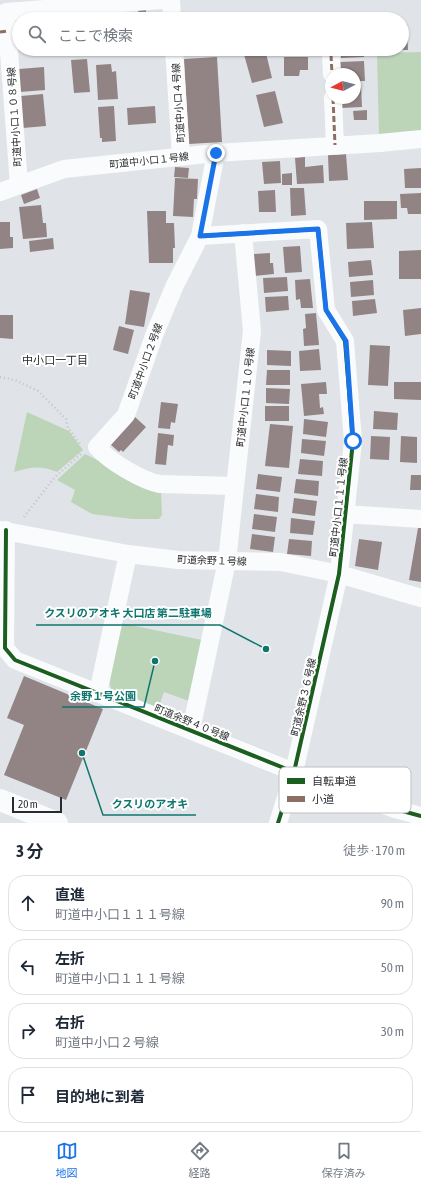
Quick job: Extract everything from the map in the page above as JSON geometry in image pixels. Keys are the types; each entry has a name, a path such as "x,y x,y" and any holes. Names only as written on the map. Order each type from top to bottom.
{"street":[{"name":"町道中小口１０８号線","path":"19,185 4,32 6,12 161,0"},
{"path":"171,0 172,12"},
{"name":"町道中小口４号線","path":"174,56 181,156"},
{"path":"331,56 332,68"},
{"path":"333,104 335,145"},
{"name":"町道中小口１号線","path":"0,192 64,169 216,153 421,139"},
{"name":"町道中小口２号線","path":"91,449 126,415 169,299 200,236 216,153"},
{"name":"町道中小口１１１号線","path":"200,236 318,229 326,310 346,341 353,441 339,574"},
{"name":"町道中小口１１０号線","path":"191,730 227,561 252,331 243,233"},
{"path":"91,449 150,482 170,485 235,486"},
{"path":"345,514 421,519"},
{"name":"町道余野１号線","path":"6,531 128,554 178,560 281,562 339,574 421,598"},
{"name":"町道余野４０号線","path":"6,531 5,648 15,660 282,767"},
{"path":"98,693 128,554"},
{"name":"町道余野３６号線","path":"295,767 339,574"},
{"path":"0,800 57,823"},
{"name":"町道余野３６号線","path":"278,823 281,813"},
{"name":"町道余野４０号線","path":"410,813 421,816"}],"path":[{"path":"0,377 15,380 38,390 66,419 68,428 91,449 54,478 6,531"}],"green space":[{"path":"409,52 421,52 421,134 379,137 377,56 409,56"},
{"path":"27,412 69,431 83,450 57,472 46,468 36,468 14,472"},
{"path":"85,454 161,491 162,515 159,519 132,519 92,514 71,502 75,490 57,480"},
{"path":"121,623 202,640 189,701 164,692 158,709 112,691 109,682"}],"building":[{"path":"146,9 146,12 138,12 138,10"},
{"path":"244,56 267,56 272,78 252,83"},
{"path":"341,56 364,56 364,57 341,58"},
{"path":"217,57 222,142 189,144 184,59"},
{"path":"284,57 308,57 308,70 300,70 299,76 284,76"},
{"path":"87,59 90,92 74,93 71,60"},
{"path":"364,61 365,81 361,81 361,68 340,68 340,62"},
{"path":"111,64 112,72 116,71 118,99 98,100 96,65"},
{"path":"44,67 45,90 20,92 19,69"},
{"path":"361,85 362,107 342,108 342,104 361,104"},
{"path":"275,91 283,123 264,127 256,95"},
{"path":"43,94 46,126 23,128 21,96"},
{"path":"114,106 116,141 102,142 102,138 100,138 98,107"},
{"path":"155,106 156,123 128,125 127,108"},
{"path":"367,110 367,120 354,120 353,111"},
{"path":"346,154 348,180 329,181 328,155"},
{"path":"305,157 305,167 323,165 324,183 297,184 295,158"},
{"path":"280,161 281,183 264,184 262,162"},
{"path":"175,167 189,168 188,178 174,177"},
{"path":"421,168 421,188 405,188 404,169"},
{"path":"292,173 292,185 282,185 282,174"},
{"path":"175,178 198,179 197,199 194,199 193,217 173,216"},
{"path":"290,188 304,188 306,215 291,216"},
{"path":"37,189 40,198 24,204 21,195"},
{"path":"275,190 276,212 259,212 258,191"},
{"path":"421,193 421,214 408,214 407,208 401,208 400,194"},
{"path":"364,201 397,201 397,219 364,220"},
{"path":"41,205 43,223 46,223 47,237 23,239 19,207"},
{"path":"147,211 166,211 166,223 174,223 175,248 173,248 173,263 149,263"},
{"path":"0,222 10,222 10,237 13,237 13,248 0,249"},
{"path":"372,222 374,248 347,249 346,223"},
{"path":"53,238 54,249 30,252 29,241"},
{"path":"300,246 302,272 285,273 283,247"},
{"path":"421,250 421,279 399,279 399,251"},
{"path":"270,253 270,263 273,263 274,274 254,276 253,254"},
{"path":"371,260 373,275 349,277 348,262"},
{"path":"287,277 288,291 264,293 263,278"},
{"path":"310,279 313,308 301,308 300,299 296,300 295,280"},
{"path":"373,280 374,295 351,297 350,282"},
{"path":"130,290 150,293 144,327 125,324"},
{"path":"288,296 289,310 266,312 265,297"},
{"path":"375,299 377,313 353,316 352,301"},
{"path":"421,308 421,334 405,336 403,310"},
{"path":"316,313 319,345 304,346 303,329 306,328 305,314"},
{"path":"0,315 13,315 13,339 0,338"},
{"path":"119,326 134,330 128,354 113,350"},
{"path":"370,345 390,346 388,386 368,385"},
{"path":"319,349 321,370 300,371 299,351"},
{"path":"267,350 291,351 291,366 267,365"},
{"path":"267,370 290,370 290,385 266,385"},
{"path":"326,382 327,394 319,394 320,408 323,407 324,414 304,416 301,384"},
{"path":"394,382 421,382 421,400 394,399"},
{"path":"266,388 290,389 289,404 266,403"},
{"path":"161,402 178,404 175,423 171,422 170,429 158,428"},
{"path":"265,406 289,406 289,421 265,421"},
{"path":"374,411 398,413 397,430 373,429"},
{"path":"135,417 146,427 123,452 121,450 119,452 110,444"},
{"path":"304,419 328,422 326,437 303,434"},
{"path":"270,424 293,426 289,468 265,466"},
{"path":"158,433 174,435 173,446 168,445 166,465 155,464"},
{"path":"371,436 390,437 389,460 370,459"},
{"path":"401,436 417,437 417,463 400,462"},
{"path":"302,439 326,441 324,456 301,453"},
{"path":"300,459 323,461 322,476 298,474"},
{"path":"258,474 282,477 280,492 256,489"},
{"path":"411,475 421,475 421,490 410,490"},
{"path":"296,479 319,481 318,496 294,493"},
{"path":"256,494 279,497 278,512 254,509"},
{"path":"294,498 317,501 315,516 292,513"},
{"path":"254,514 277,517 275,532 252,529"},
{"path":"291,518 315,521 313,535 290,533"},
{"path":"418,528 421,528 421,582 409,580"},
{"path":"252,534 275,537 273,552 250,549"},
{"path":"289,539 312,541 311,556 287,554"},
{"path":"359,539 382,542 378,570 355,566"},
{"path":"24,676 103,709 66,800 4,775 24,725 7,718"}],"marked path":[{"path":"0,32 8,31"},
{"path":"331,56 332,68"},
{"path":"333,104 335,145"}],"cycle path":[{"path":"200,236 318,229 326,310 345,341 353,441 339,574 295,767"},
{"path":"6,530 5,648 15,660 282,767"},
{"path":"278,823 281,813"},
{"path":"410,813 421,816"}],"place":[{"name":"クスリのアオキ 大口店 第二駐車場","path":"266,649"},
{"name":"余野１号公園","path":"155,661"},
{"name":"クスリのアオキ","path":"82,753"}],"district":[{"name":"中小口一丁目","path":"55,360"}],"route":[{"path":"216,153 200,236 318,229 326,310 346,341 353,441"}]}
